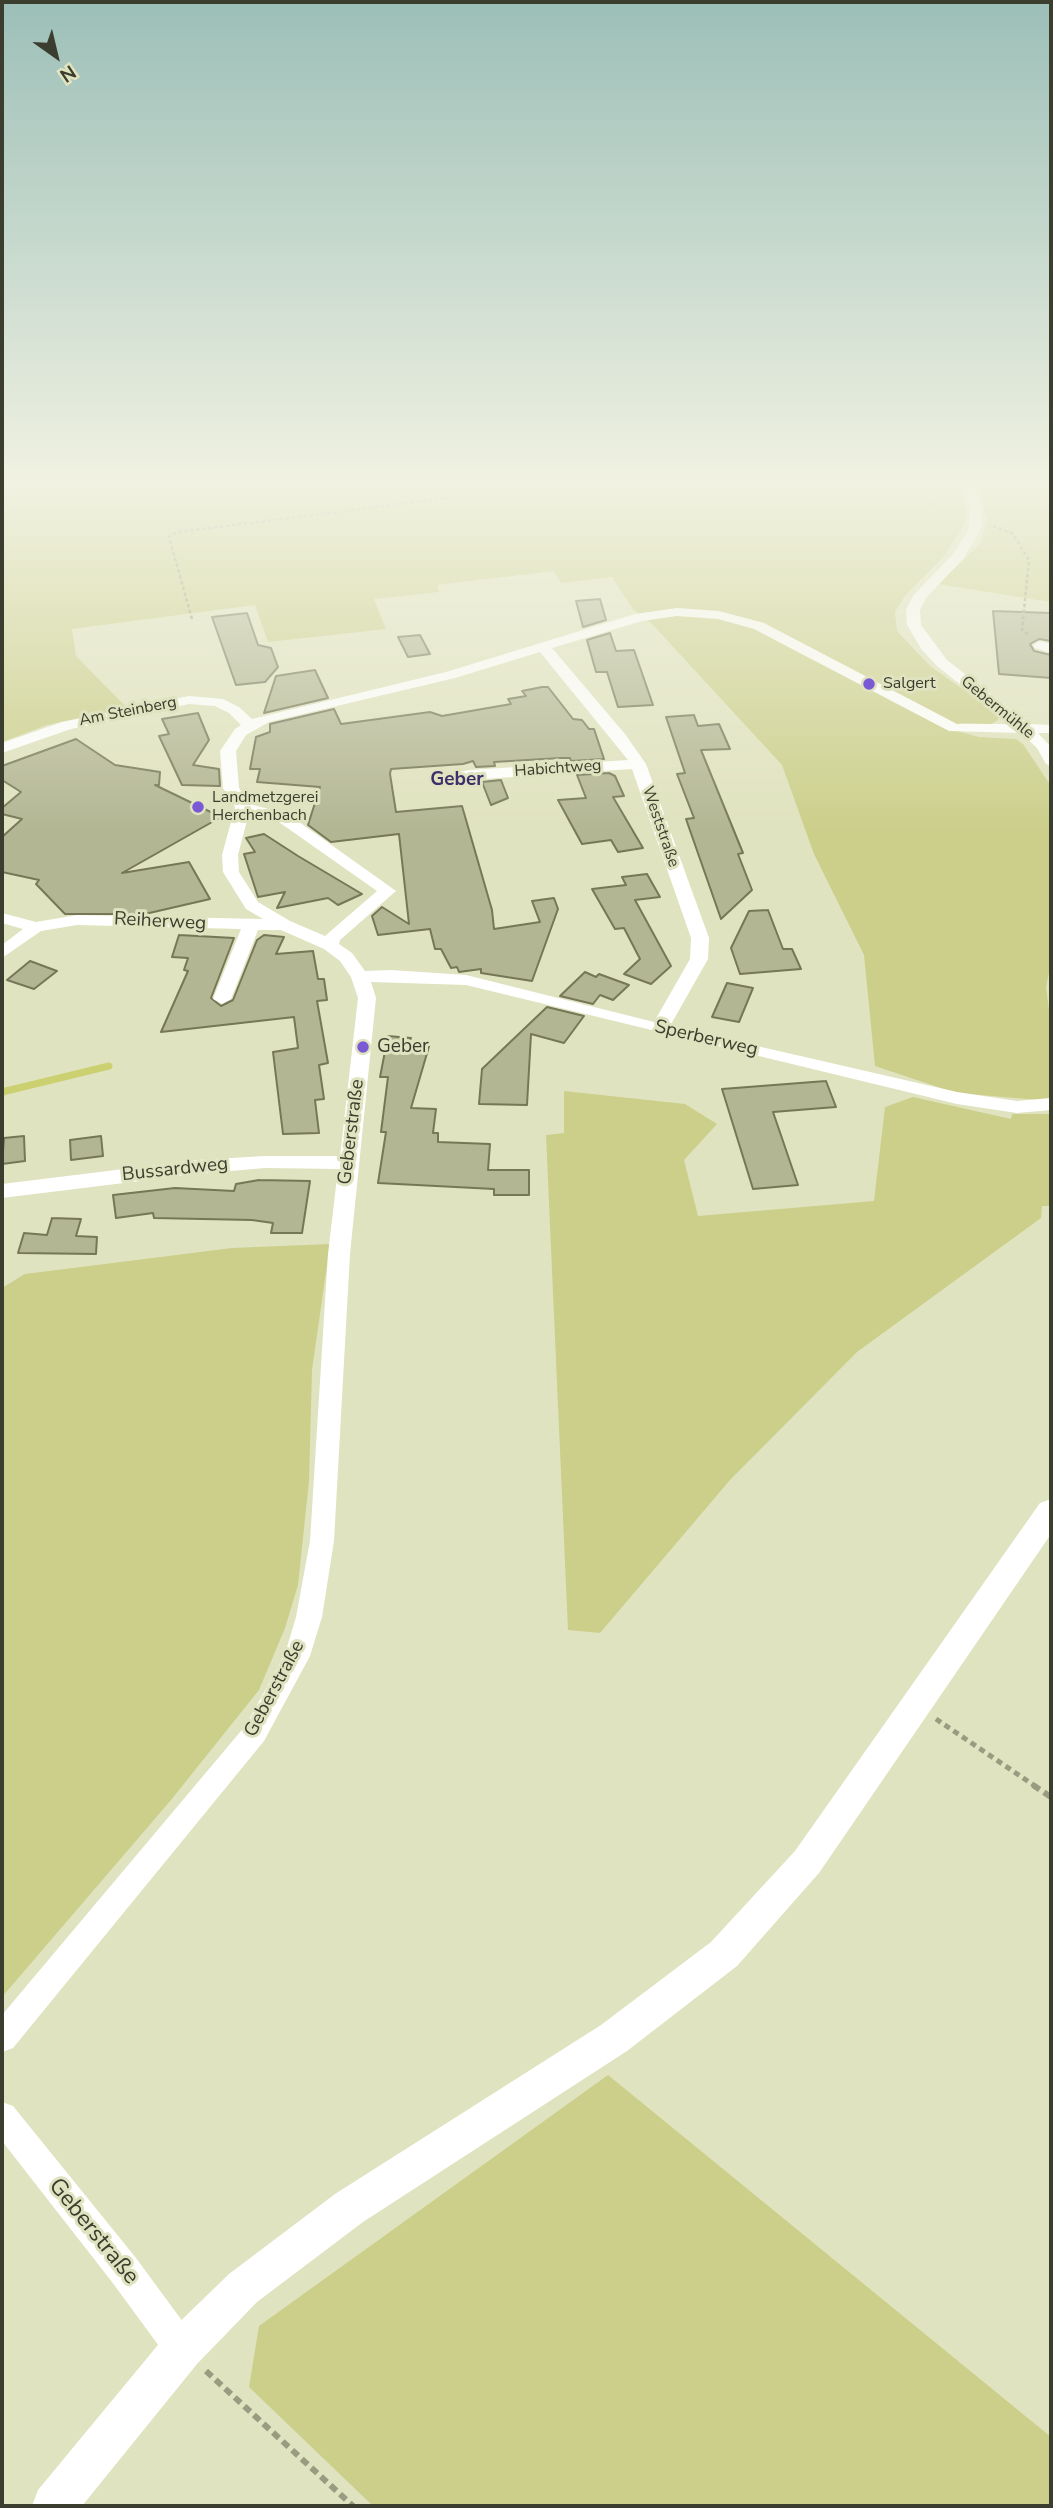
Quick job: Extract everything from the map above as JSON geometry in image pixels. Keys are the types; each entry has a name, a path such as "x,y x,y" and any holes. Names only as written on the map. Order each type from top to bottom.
{"street":[{"name":"Gebermühle","path":"918,599 912,611 915,625 926,647 942,663 1024,728 1042,746 1051,761"},
{"path":"330,945 331,938 388,891 282,817 243,807 231,788 228,751 240,732 250,725 450,675 640,617 677,612 719,615 759,626 954,727 974,730 1051,729"},
{"name":"Weststraße","path":"542,645 620,737 638,764 700,938 699,959 659,1029"},
{"name":"Am Steinberg","path":"2,748 68,725 189,700 218,702 234,710 250,725"},
{"name":"Habichtweg","path":"437,781 469,775 638,764"},
{"path":"243,807 230,855 231,872 252,905 284,925 330,945 346,957 360,976"},
{"name":"Reiherweg","path":"2,918 36,927 98,919 181,925 284,925"},
{"path":"222,999 251,925"},
{"path":"2,953 36,927"},
{"name":"Sperberweg","path":"360,976 391,975 466,980 659,1029 957,1098 1017,1107 1051,1104"},
{"name":"Geberstraße","path":"2,2039 255,1733 297,1656 309,1617 322,1541 339,1254 367,1012 360,976"},
{"name":"Bussardweg","path":"2,1191 197,1167 265,1162 349,1163"},
{"path":"54,2506 182,2349 243,2288 349,2208 614,2038 724,1954 807,1862 1051,1511"},
{"name":"Geberstraße","path":"2,2117 124,2270 182,2349"}],"path":[{"path":"189,599 192,619"},
{"path":"1025,599 1022,630 1046,647"},
{"path":"915,1705 1051,1797"},
{"path":"182,2349 353,2506"}],"green space":[{"path":"2,599 374,599 386,629 268,642 255,605 72,629 76,656 127,708 47,725 2,742"},
{"path":"626,599 903,599 895,612 897,631 930,666 998,714 998,720 991,724 963,723 943,727 979,737 1016,739 1023,744 1051,786 1051,963 1046,987 1051,1025 1051,1098 1039,1100 956,1093 875,1066 864,955 814,854 782,765 654,626 633,609"},
{"path":"564,1091 685,1104 717,1124 684,1160 698,1216 874,1201 885,1107 913,1097 1011,1119 1012,1114 1051,1114 1051,1206 1042,1206 1041,1218 857,1352 730,1480 600,1633 568,1630 546,1135 564,1133"},
{"path":"330,1244 312,1370 309,1481 298,1585 285,1628 259,1690 171,1800 2,1997 2,1288 25,1274 232,1248"},
{"path":"608,2075 1051,2437 1051,2506 373,2506 249,2387 259,2326"}],"building":[{"path":"600,599 606,620 583,627 576,601"},
{"path":"993,611 1051,613 1051,641 1039,639 1030,644 1034,651 1051,655 1051,678 999,674"},
{"path":"247,613 258,645 271,648 278,667 265,682 236,685 212,617"},
{"path":"610,633 616,651 634,650 653,705 618,707 607,672 596,672 587,640"},
{"path":"420,635 430,654 408,657 398,637"},
{"path":"315,670 328,698 264,713 276,676"},
{"path":"548,687 573,719 582,720 589,729 594,729 604,759 571,761 570,758 561,758 494,762 495,766 476,767 473,761 391,769 390,774 396,812 462,806 492,910 494,929 540,922 532,901 554,898 558,909 532,981 481,973 481,969 459,972 457,967 451,968 441,949 435,949 430,929 378,935 372,916 382,907 409,924 399,834 331,842 308,825 320,787 257,782 260,769 250,769 256,737 270,732 270,724 334,709 341,724 430,712 442,716 511,704 508,699 526,696 522,691"},
{"path":"198,713 209,740 193,765 219,769 220,786 182,785 159,736 169,734 162,719"},
{"path":"694,715 698,726 719,724 730,749 701,750 743,853 738,854 752,890 721,919 686,819 694,818 677,774 685,773 666,717"},
{"path":"76,739 115,765 160,772 159,785 155,785 221,817 122,873 189,862 210,899 145,914 65,914 36,884 39,880 2,872 2,837 22,819 2,814 2,808 21,792 2,780 2,766"},
{"path":"609,773 615,776 624,796 613,797 643,848 618,852 611,840 582,844 558,800 586,798 577,775"},
{"path":"501,780 508,798 491,805 482,782"},
{"path":"264,834 362,894 338,905 328,898 277,908 285,892 258,897 244,854 255,852 246,838"},
{"path":"647,874 660,897 635,900 671,966 651,984 624,974 640,959 624,928 615,929 592,889 626,885 622,877"},
{"path":"768,910 783,949 792,949 801,969 740,974 731,948 749,911"},
{"path":"179,935 234,938 211,998 221,1006 233,1000 257,940 264,935 284,937 276,954 313,951 318,979 324,979 327,1000 317,1001 328,1063 319,1065 324,1099 315,1100 319,1133 283,1134 273,1052 298,1048 294,1017 161,1032 188,971 184,970 188,958 172,957"},
{"path":"30,961 57,971 34,989 7,980"},
{"path":"585,972 629,985 613,1000 600,995 593,1004 560,996"},
{"path":"727,983 753,988 739,1022 712,1017"},
{"path":"547,1007 584,1016 564,1043 531,1034 527,1105 479,1104 482,1069"},
{"path":"388,1036 411,1038 409,1042 430,1043 411,1108 436,1109 433,1133 438,1133 438,1142 490,1144 488,1170 529,1170 529,1195 494,1195 494,1189 378,1183 386,1132 381,1132 388,1077 380,1077"},
{"path":"826,1081 836,1107 773,1112 798,1185 753,1189 722,1089"},
{"path":"24,1136 25,1161 2,1164 4,1138"},
{"path":"101,1136 103,1156 71,1160 70,1140"},
{"path":"259,1180 310,1181 302,1233 271,1233 273,1223 252,1220 154,1218 153,1213 116,1218 113,1195 175,1188 234,1191 236,1184"},
{"path":"52,1218 81,1219 76,1236 97,1237 96,1254 18,1253 24,1233 47,1235"}],"waterway":[{"path":"2,1092 109,1066"}],"place":[{"name":"Salgert","path":"869,684"},
{"name":"Landmetzgerei Herchenbach","path":"198,807"},
{"name":"Geber","path":"363,1047"}],"district":[{"name":"Geber","path":"457,780"}]}
